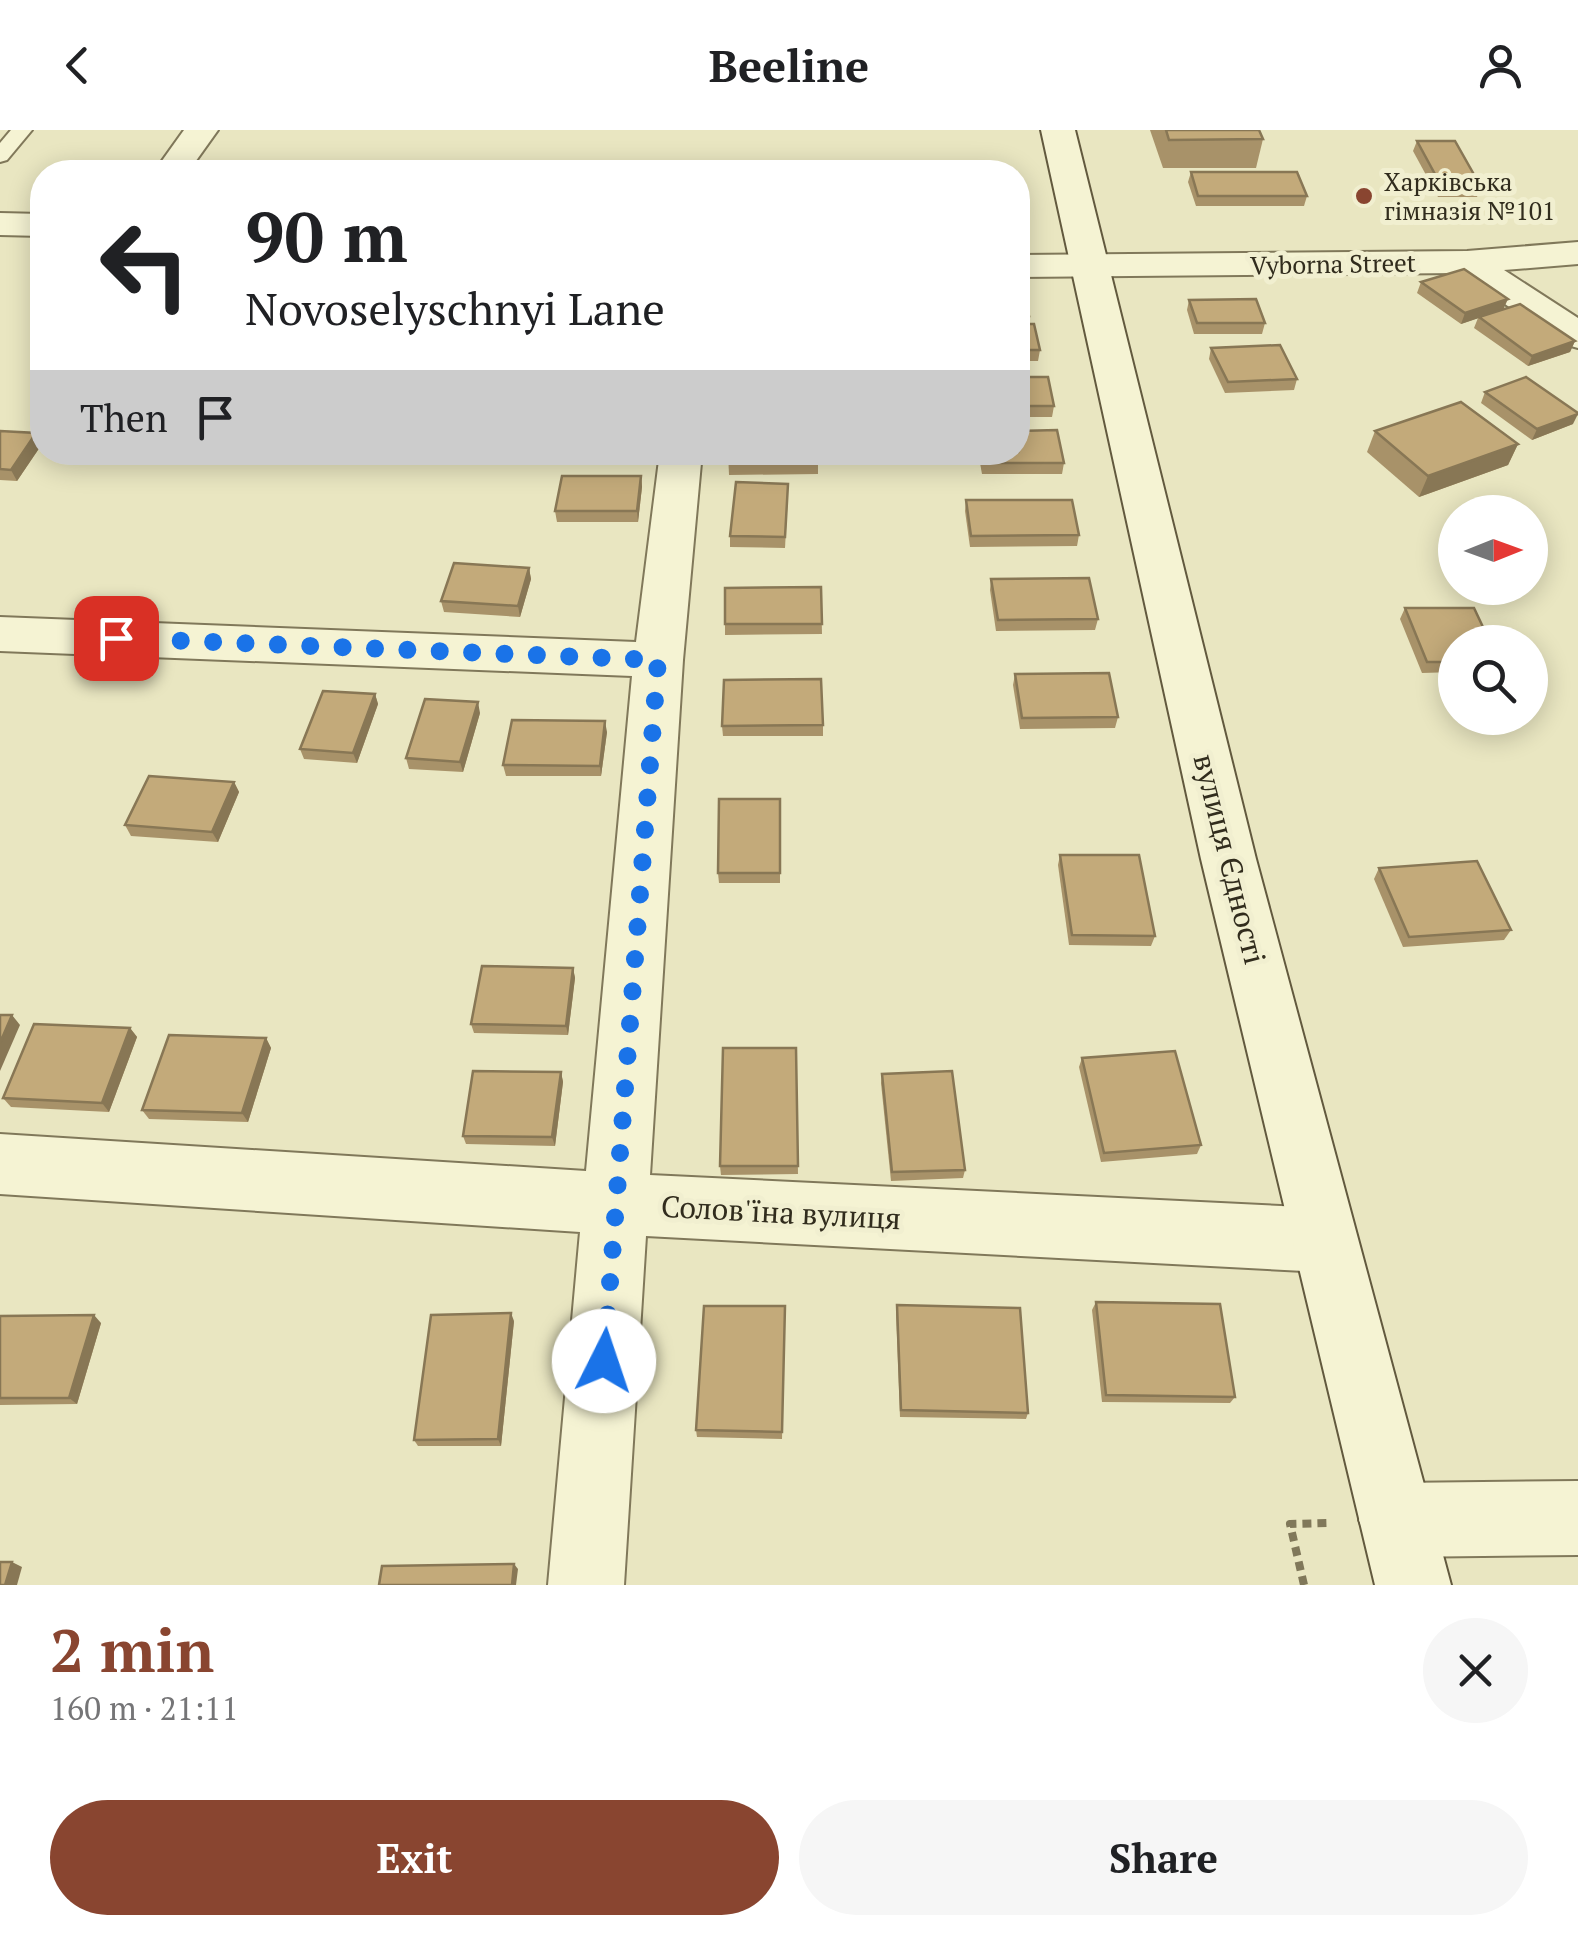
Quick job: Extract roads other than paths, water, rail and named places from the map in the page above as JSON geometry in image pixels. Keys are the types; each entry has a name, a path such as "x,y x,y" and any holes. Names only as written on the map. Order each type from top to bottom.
{"street":[{"path":"180,160 201,130"},
{"name":"вулиця Єдності","path":"1058,130 1128,448 1404,1553"},
{"path":"0,224 30,225"},
{"name":"Vyborna Street","path":"1030,266 1467,262 1578,253"},
{"path":"1467,262 1578,336"},
{"path":"586,1585 658,660 680,465"},
{"path":"0,634 658,660"},
{"name":"Солов'їна вулиця","path":"0,1164 616,1204 1323,1240"},
{"path":"1404,1553 1578,1518"}],"lane":[{"path":"0,156 22,130"}],"place":[{"name":"Харківська гімназія №101","path":"1364,196"}]}
